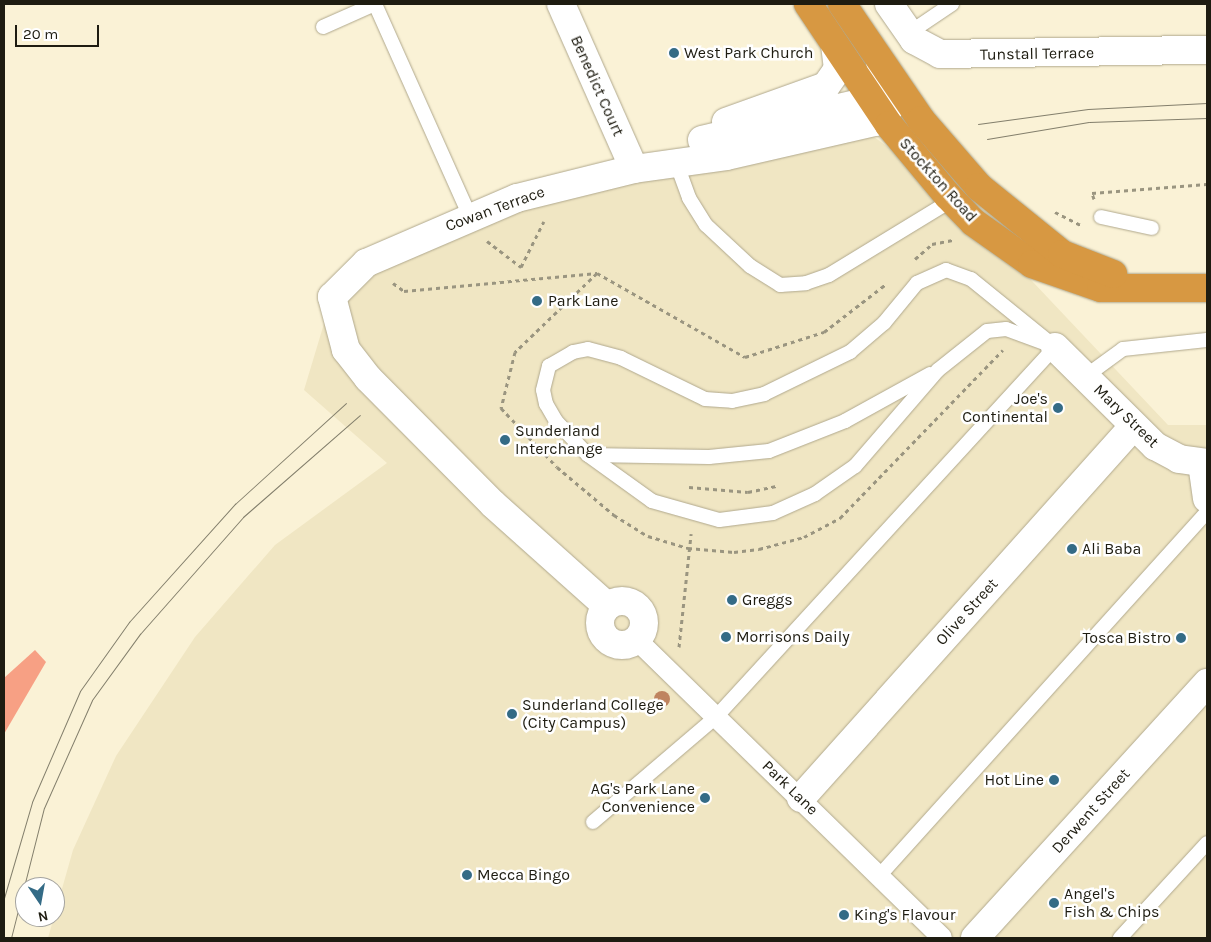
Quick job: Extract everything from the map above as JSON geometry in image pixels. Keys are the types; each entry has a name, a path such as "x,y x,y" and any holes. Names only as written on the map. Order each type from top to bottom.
{"highway":[{"name":"Stockton Road","path":"808,4 834,46 882,105 904,143 952,200 974,222 1042,268 1101,288 1207,288"},
{"name":"Stockton Road","path":"842,4 880,62 922,120 979,187 1036,237 1090,266 1180,289"}],"street":[{"name":"Benedict Court","path":"561,4 634,169"},
{"name":"Tunstall Terrace","path":"889,4 909,33 940,54 954,56 1207,50"},
{"path":"676,162 735,116 835,80 838,69 834,46"},
{"path":"880,62 882,105"},
{"name":"Cowan Terrace","path":"858,127 882,105"},
{"path":"702,140 882,105 922,120"},
{"name":"Cowan Terrace","path":"637,640 624,646 605,638 599,625 607,606 493,504 368,378 346,350 332,296 366,263 465,218 562,185 634,169 726,156 858,127 885,132 904,143"},
{"name":"Mary Street","path":"1055,347 1134,426 1167,454 1204,463"},
{"name":"Olive Street","path":"801,798 1134,426"},
{"path":"1204,463 1207,499"},
{"name":"Park Lane","path":"637,640 880,875 942,938"},
{"name":"Derwent Street","path":"975,938 1207,683"}],"lane":[{"path":"323,27 376,4 465,218"},
{"path":"909,33 952,4"},
{"path":"676,162 689,198 706,225 750,266 780,284 806,283 829,275 952,200"},
{"path":"1101,217 1152,228"},
{"path":"946,270 971,279 1055,347 996,328 978,336 938,370 855,466 815,494 772,513 719,520 674,510 633,490 588,455 556,421 543,390 550,366 572,352 602,351 705,398 745,399 800,379 850,352 884,323 917,283 946,270"},
{"path":"1086,376 1123,349 1207,340"},
{"path":"593,822 716,717 1055,347"},
{"path":"588,455 709,457 769,450 845,421 938,370"},
{"path":"880,875 1207,512"},
{"path":"1120,938 1207,843"}],"path":[{"path":"1101,217 1092,193 1207,184"},
{"path":"465,218 521,267 562,185"},
{"path":"912,262 932,244 954,240 961,244"},
{"path":"366,263 404,291 597,273 745,357 824,332 892,279"},
{"path":"700,489 748,492 786,483"},
{"path":"677,678 688,548"}],"shaded area":[{"path":"811,91 918,169 983,229 1168,425 1207,425 1207,938 48,938 51,927 65,927 65,878 73,850 116,756 195,637 275,545 387,463 304,390 332,297 470,216 676,162"},
{"path":"35,650 46,662 4,734 4,678"}],"tram line":[{"path":"978,124 1088,109 1207,103"},
{"path":"987,139 1089,122 1207,118"},
{"path":"4,898 32,802 80,691 129,622 235,504 346,403"},
{"path":"11,938 44,808 92,700 140,634 243,517 360,415"}],"place":[{"name":"West Park Church","path":"674,53"},
{"name":"Park Lane","path":"537,301"},
{"name":"Joe's Continental","path":"1058,408"},
{"name":"Sunderland Interchange","path":"505,440"},
{"name":"Ali Baba","path":"1072,549"},
{"name":"Greggs","path":"732,600"},
{"name":"Morrisons Daily","path":"726,637"},
{"name":"Tosca Bistro","path":"1181,638"},
{"name":"Sunderland College (City Campus)","path":"512,714"},
{"name":"Hot Line","path":"1054,780"},
{"name":"AG's Park Lane Convenience","path":"705,798"},
{"name":"Mecca Bingo","path":"467,875"},
{"name":"Angel's Fish & Chips","path":"1054,903"},
{"name":"King's Flavour","path":"844,915"}]}
